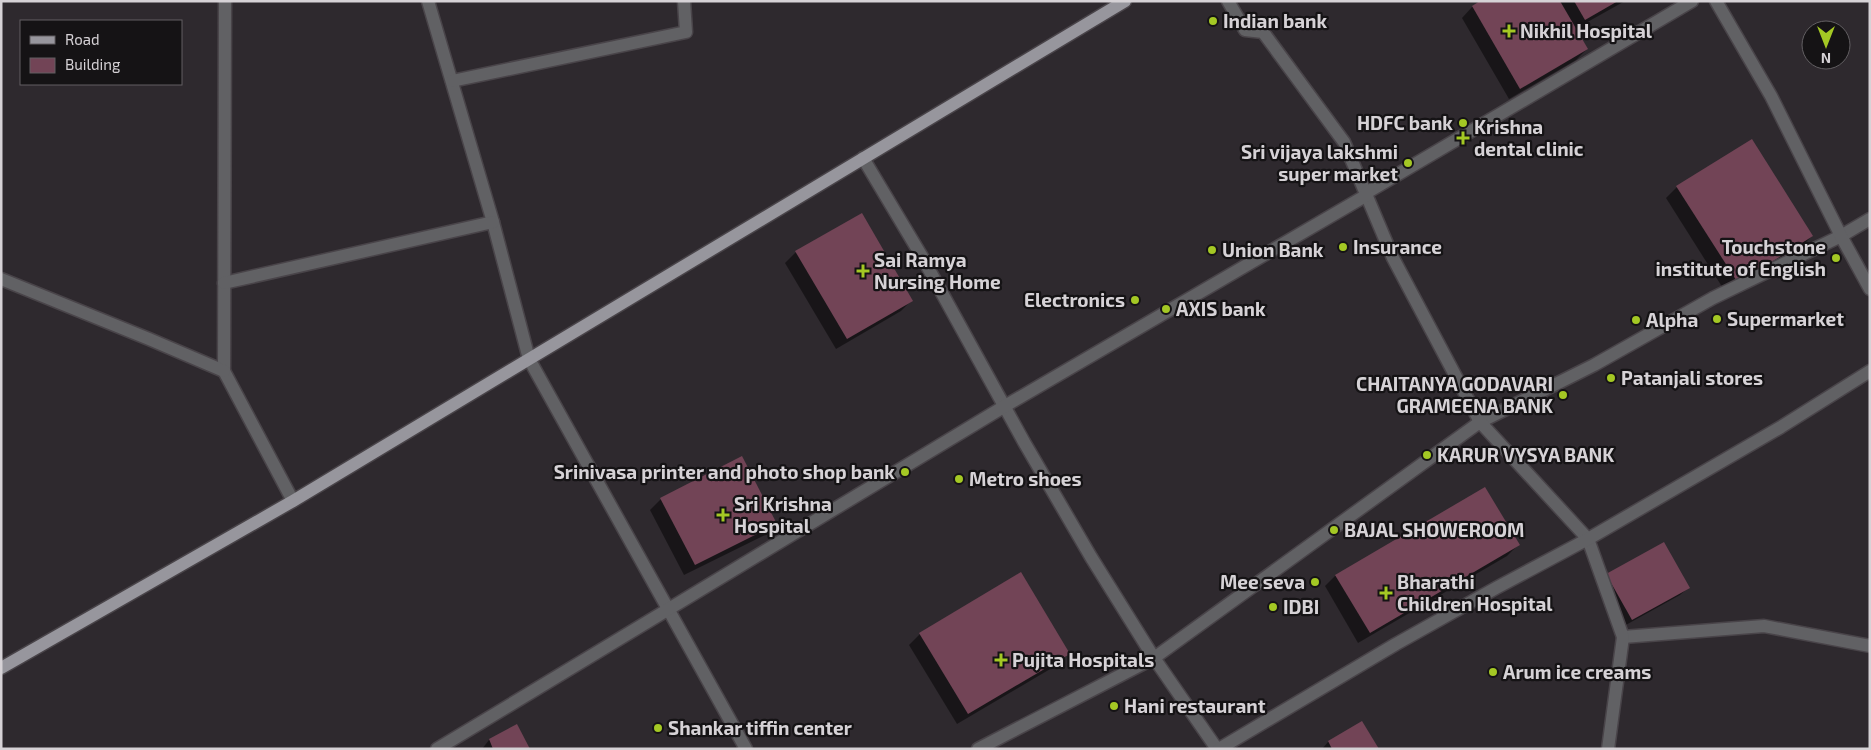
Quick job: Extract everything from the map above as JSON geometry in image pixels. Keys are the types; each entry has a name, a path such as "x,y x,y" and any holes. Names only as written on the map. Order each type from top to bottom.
{"main road":[{"path":"1,668 292,501 1125,2"}],"street":[{"path":"225,1 224,371 292,501"},
{"path":"428,1 493,222 529,359 746,749"},
{"path":"452,81 686,32 684,1"},
{"path":"1228,1 1245,30 1263,32 1344,142 1393,258 1480,422 1588,539 1623,637 1608,749"},
{"path":"437,749 1005,406 1367,195 1366,193 1692,1"},
{"path":"1716,1 1771,96 1841,236 1870,289"},
{"path":"863,158 921,255 1024,442 1091,557 1154,658 1218,749 1404,639 1588,539 1781,427 1870,371"},
{"path":"978,749 1154,658 1480,422 1594,365 1713,298 1870,220"},
{"path":"224,283 493,222"},
{"path":"1,280 150,339 224,371"},
{"path":"1623,637 1764,626 1870,646"}],"building":[{"path":"1480,1 1560,1 1588,49 1520,89 1472,6"},
{"path":"1574,1 1618,1 1585,20"},
{"path":"1752,139 1813,236 1738,283 1676,186"},
{"path":"862,213 913,301 847,339 795,251"},
{"path":"742,456 777,524 695,565 660,498"},
{"path":"1485,487 1520,545 1370,633 1335,575"},
{"path":"1664,542 1690,588 1632,620 1606,574"},
{"path":"1021,572 1070,654 968,714 919,633"},
{"path":"1362,721 1379,749 1332,749 1328,741"},
{"path":"517,724 530,749 493,749 489,739"}],"place":[{"name":"Indian bank","path":"1213,21"},
{"name":"Nikhil Hospital","path":"1509,31"},
{"name":"HDFC bank","path":"1463,123"},
{"name":"Krishna dental clinic","path":"1463,138"},
{"name":"Sri vijaya lakshmi super market","path":"1408,163"},
{"name":"Insurance","path":"1343,247"},
{"name":"Union Bank","path":"1212,250"},
{"name":"Touchstone institute of English","path":"1836,258"},
{"name":"Sai Ramya Nursing Home","path":"863,271"},
{"name":"Electronics","path":"1135,300"},
{"name":"AXIS bank","path":"1166,309"},
{"name":"Supermarket","path":"1717,319"},
{"name":"Alpha","path":"1636,320"},
{"name":"Patanjali stores","path":"1611,378"},
{"name":"CHAITANYA GODAVARI GRAMEENA BANK","path":"1563,395"},
{"name":"KARUR VYSYA BANK","path":"1427,455"},
{"name":"Srinivasa printer and photo shop bank","path":"905,472"},
{"name":"Metro shoes","path":"959,479"},
{"name":"Sri Krishna Hospital","path":"723,515"},
{"name":"BAJAL SHOWEROOM","path":"1334,530"},
{"name":"Mee seva","path":"1315,582"},
{"name":"Bharathi Children Hospital","path":"1386,593"},
{"name":"IDBI","path":"1273,607"},
{"name":"Pujita Hospitals","path":"1001,660"},
{"name":"Arum ice creams","path":"1493,672"},
{"name":"Hani restaurant","path":"1114,706"},
{"name":"Shankar tiffin center","path":"658,728"}]}
